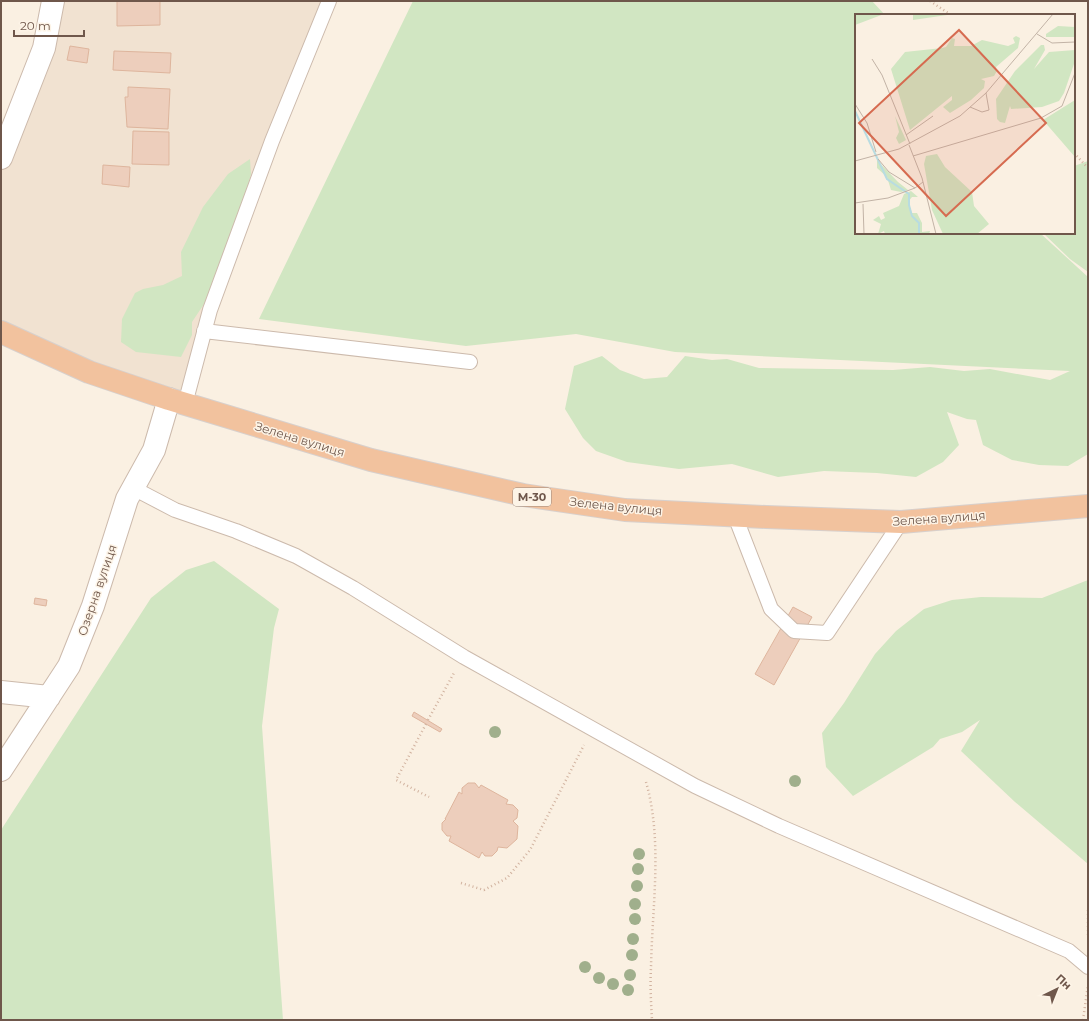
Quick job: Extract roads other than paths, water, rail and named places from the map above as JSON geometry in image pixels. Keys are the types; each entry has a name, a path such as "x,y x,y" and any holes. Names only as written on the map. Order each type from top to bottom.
{"highway":[{"name":"Зелена вулиця","path":"1,332 89,372 177,402 371,460 523,495 625,510 735,516 901,522 1088,506"}],"street":[{"path":"1,158 44,48 53,1"},
{"name":"Озерна вулиця","path":"1,770 69,666 93,606 127,499 154,450 177,402"},
{"path":"1,692 49,697"}],"lane":[{"path":"177,402 272,141 329,1"},
{"path":"204,330 470,362"},
{"path":"133,488 175,510 236,531 296,556 353,588 464,657 592,730 639,754 695,786 772,822 1070,951 1088,967"},
{"path":"735,516 771,609 794,631 827,633 901,522"}]}
